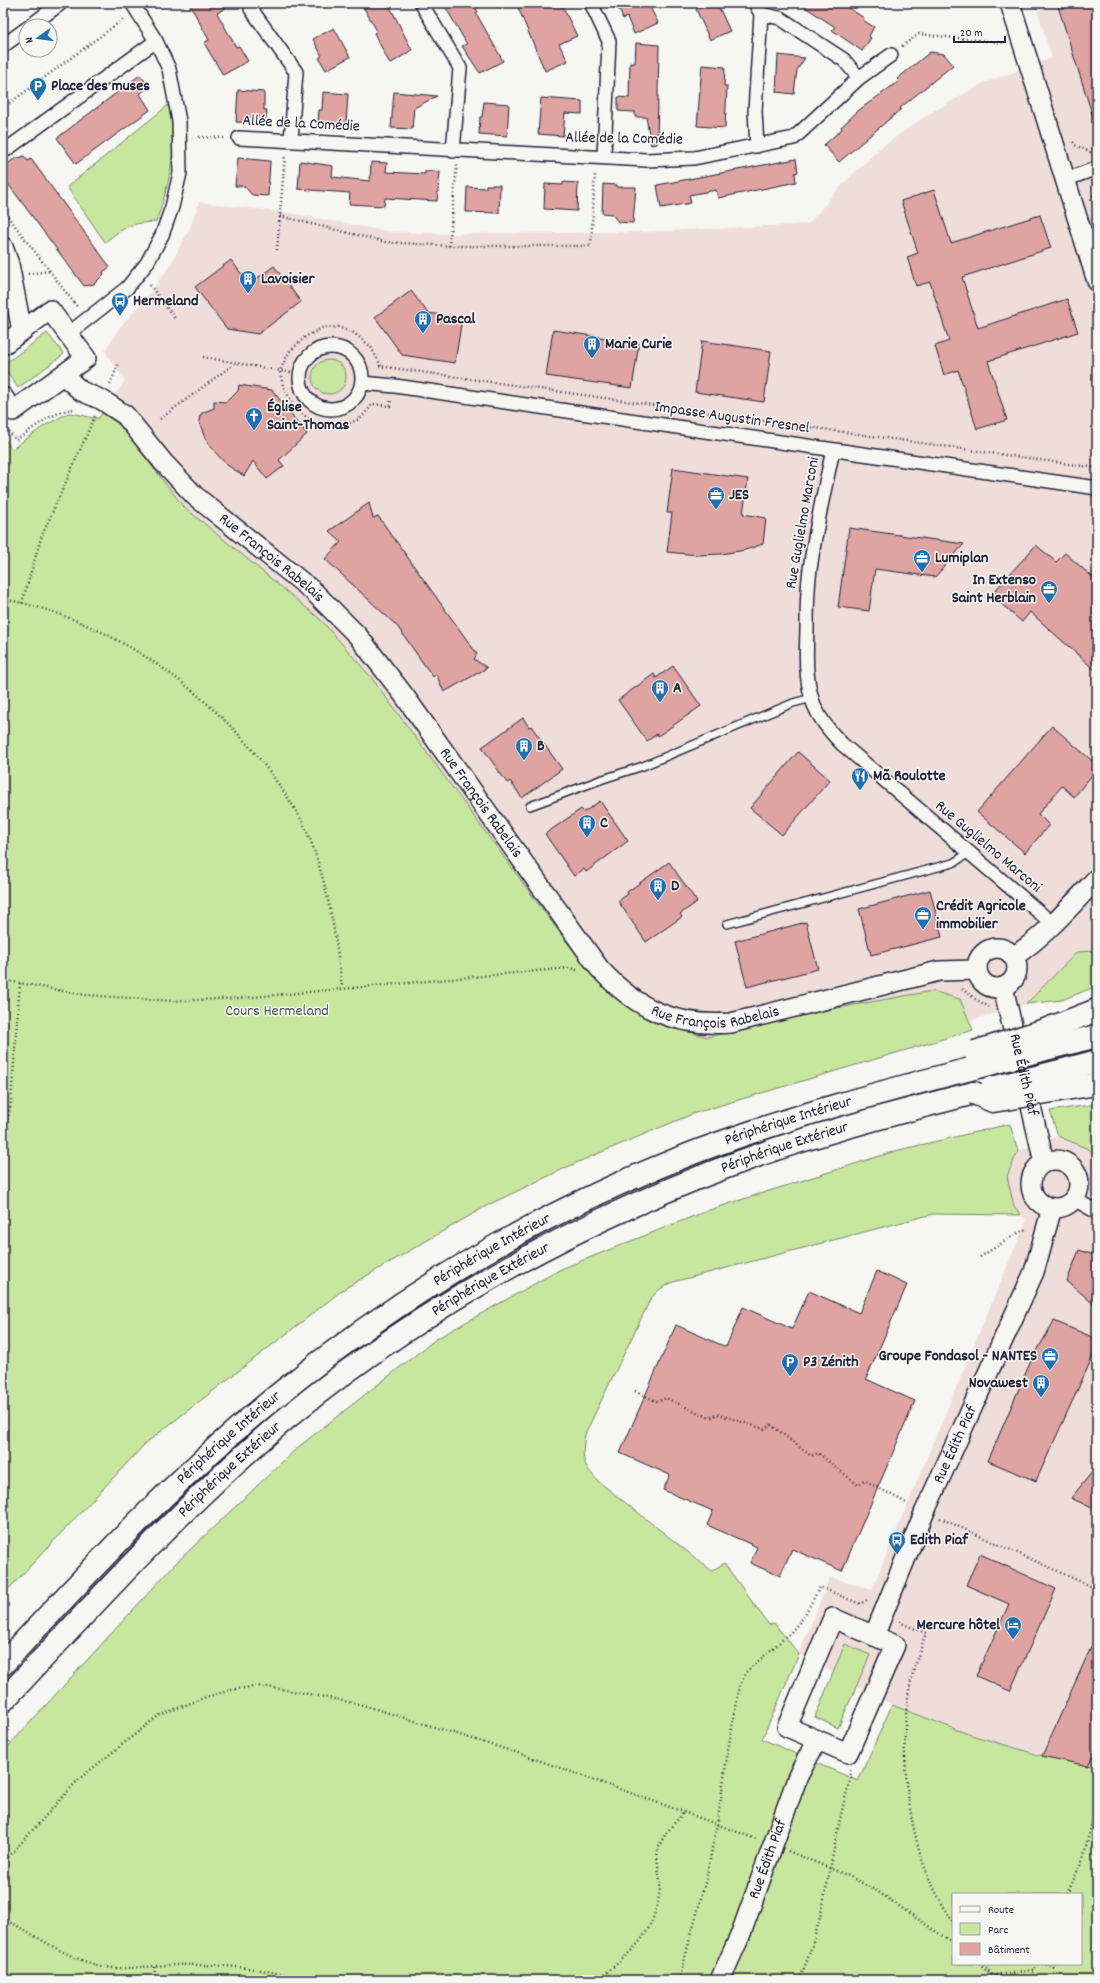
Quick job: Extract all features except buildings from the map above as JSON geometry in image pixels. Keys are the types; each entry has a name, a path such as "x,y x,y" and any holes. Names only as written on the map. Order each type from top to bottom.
{"highway":[{"path":"1048,1039 1097,1010"},
{"name":"Périphérique Intérieur","path":"3,1664 121,1538 200,1462 278,1394 333,1352 398,1307 482,1254 559,1213 629,1180 732,1139 976,1060 1048,1039 1097,1036"},
{"path":"1057,1081 1097,1061"},
{"path":"1057,1081 1097,1084"},
{"name":"Périphérique Extérieur","path":"3,1701 136,1560 225,1473 294,1413 335,1380 445,1304 510,1267 580,1230 643,1200 692,1180 817,1136 974,1093 993,1101 1057,1081"}],"street":[{"path":"41,18 61,3"},
{"path":"251,3 251,9 296,72 289,140"},
{"path":"421,3 460,68 456,151"},
{"path":"591,3 609,41 600,156"},
{"path":"1010,3 1097,281"},
{"path":"68,334 127,288 147,263 162,235 172,207 180,173 179,120 169,69 156,41 134,6"},
{"path":"757,146 755,111 758,9 780,18 844,60 859,78"},
{"path":"3,46 18,35"},
{"path":"3,152 156,41"},
{"name":"Allée de la Comédie","path":"239,138 456,151 600,156 646,160 694,158 794,138 859,78 891,55"},
{"path":"1065,180 1097,168"},
{"path":"3,247 9,264 9,338"},
{"path":"3,396 13,410 86,358 50,310 9,338"},
{"path":"326,347 336,347 345,350 354,357 361,371 362,383 358,393 349,404 339,409 325,409 316,406 306,398 301,387 300,374 305,360 314,352 326,347"},
{"name":"Rue François Rabelais","path":"63,375 81,390 102,400 125,415 163,462 195,496 314,591 358,636 408,700 599,968 614,985 637,1002 662,1015 680,1020 715,1024 731,1023 744,1021 939,971 977,970"},
{"name":"Impasse Augustin Fresnel","path":"362,383 394,386 1097,488"},
{"name":"Rue Guglielmo Marconi","path":"833,450 815,537 808,592 806,663 812,698 819,715 828,730 842,744 1054,925"},
{"path":"1013,957 1041,937 1054,925 1097,878"},
{"path":"990,950 1003,950 1013,957 1017,969 1016,975 1008,985 997,988 986,985 981,981 977,970 980,958 990,950"},
{"name":"Rue Édith Piaf","path":"1003,987 1044,1162"},
{"path":"1060,1160 1068,1163 1074,1168 1078,1176 1078,1192 1074,1199 1060,1207 1052,1208 1038,1202 1031,1188 1033,1173 1044,1162 1060,1160"},
{"path":"1074,1199 1097,1212"},
{"name":"Rue Édith Piaf","path":"874,1636 925,1511 1034,1272 1052,1208"},
{"path":"833,1618 874,1636 895,1645 848,1753 786,1727 833,1618"},
{"name":"Rue Édith Piaf","path":"720,1980 740,1936 798,1776 817,1740"}],"lane":[{"path":"530,806 643,766 793,703 812,698"},
{"path":"727,924 953,863 970,853"}],"path":[{"path":"3,108 134,6"},
{"path":"891,55 919,34 1009,44"},
{"name":"Allée de la Comédie","path":"199,137 239,138"},
{"path":"277,250 289,140"},
{"path":"448,246 456,151"},
{"path":"280,216 385,242 448,246 591,246 600,156"},
{"path":"3,210 79,310"},
{"path":"22,275 49,271"},
{"path":"150,285 176,320"},
{"path":"397,369 390,406 373,404 360,419 338,427 318,424 297,411 283,386 280,371 289,352 305,337 322,328 338,327 354,333 371,347 380,366 1097,468"},
{"path":"203,357 234,364 300,374"},
{"path":"108,388 119,363"},
{"path":"160,419 234,364"},
{"path":"3,424 16,440 48,419 67,409 79,410"},
{"path":"89,413 96,415"},
{"path":"22,604 41,538 94,419"},
{"path":"3,599 91,628 164,668 229,725 261,761 295,810 307,833 324,888 334,929 342,988"},
{"path":"3,980 86,995 172,1001 243,998 569,968"},
{"path":"3,1143 11,1102 20,983"},
{"path":"957,987 991,1009"},
{"path":"980,1257 1020,1231 1031,1228"},
{"path":"634,1391 658,1402 666,1398 710,1418 718,1414 764,1429 771,1425 811,1456 818,1453 858,1485 864,1480 912,1505"},
{"path":"938,1517 1097,1589"},
{"path":"679,1980 706,1879 717,1824 735,1707 740,1684 746,1672 790,1634 803,1618 820,1587 860,1604 869,1599"},
{"path":"899,1618 901,1623 926,1633 913,1670 908,1698 904,1741 910,1812 925,1868 952,1920"},
{"path":"3,1863 79,1779 158,1716 206,1697 235,1689 260,1686 363,1705 518,1753 757,1839"},
{"path":"799,1980 814,1941 820,1920 829,1867 850,1778 848,1753"},
{"path":"598,1980 632,1949 645,1935 651,1924 656,1908 660,1882 658,1850 662,1839 684,1812"},
{"path":"1067,1893 1083,1859 1096,1814"},
{"path":"784,1850 829,1867 876,1891 952,1942"},
{"path":"3,1920 14,1924 74,1957 103,1967 229,1966 262,1970 304,1980"},
{"path":"980,1965 997,1980"},
{"path":"985,1965 992,1975 1002,1980"},
{"path":"1030,1980 1036,1965"},
{"path":"1046,1965 1055,1969"},
{"path":"154,1980 155,1966"},
{"path":"992,1975 1034,1970"}],"shaded area":[{"path":"1035,3 1097,3 1097,951 1077,953 1026,1004 970,1021 960,999 832,1009 707,1037 648,1020 617,997 565,940 371,677 320,619 183,506 120,425 102,413 125,381 105,351 120,327 149,294 171,264 190,228 199,202 289,213 391,232 455,234 646,232 808,224 842,185 879,149 927,115 984,83 1052,58"},
{"path":"1058,1136 1090,1150 1097,1161 1097,1767 1042,1756 968,1734 892,1705 799,1654 830,1577 872,1589 1026,1221 1014,1206 1007,1176 1018,1151"}],"green space":[{"path":"172,102 172,163 166,191 156,222 140,223 129,226 105,242 67,187"},
{"path":"47,333 64,354 18,388 3,365"},
{"path":"332,360 339,362 344,367 346,377 344,387 339,392 326,394 319,392 314,387 312,374 314,367 319,362"},
{"name":"Cours Hermeland","path":"68,413 99,418 102,413 120,425 183,506 320,619 371,677 565,940 617,997 648,1020 707,1037 832,1009 932,991 960,999 973,1030 695,1113 578,1162 488,1205 344,1289 146,1443 3,1595 3,437 12,449 44,426"},
{"path":"1097,951 1097,986 1062,1000 1026,1004 1077,952"},
{"path":"1097,1104 1097,1161 1090,1150 1058,1136 1050,1111"},
{"path":"1010,1124 1018,1151 1007,1176 1014,1206 1021,1215 933,1214 673,1282 660,1289 651,1298 585,1434 583,1456 589,1470 599,1482 712,1571 724,1563 769,1625 774,1623 799,1654 762,1739 858,1781 892,1705 968,1734 1042,1756 1097,1767 1097,1980 3,1980 3,1752 175,1564 297,1448 436,1339 561,1269 709,1210 899,1150"},
{"path":"845,1644 870,1655 838,1728 815,1717"}],"place":[{"name":"Place des muses","path":"38,101"},
{"name":"Lavoisier","path":"248,294"},
{"name":"Hermeland","path":"120,316"},
{"name":"Pascal","path":"423,334"},
{"name":"Marie Curie","path":"592,359"},
{"name":"Église Saint-Thomas","path":"254,431"},
{"name":"JES","path":"716,510"},
{"name":"Lumiplan","path":"922,573"},
{"name":"In Extenso Saint Herblain","path":"1049,604"},
{"name":"A","path":"660,703"},
{"name":"B","path":"524,761"},
{"name":"Mã Roulotte","path":"860,791"},
{"name":"C","path":"587,838"},
{"name":"D","path":"658,901"},
{"name":"Crédit Agricole immobilier","path":"923,930"},
{"name":"Groupe Fondasol - NANTES","path":"1050,1371"},
{"name":"P3 Zénith","path":"790,1377"},
{"name":"Novawest","path":"1041,1398"},
{"name":"Edith Piaf","path":"897,1555"},
{"name":"Mercure hôtel","path":"1013,1640"}]}
